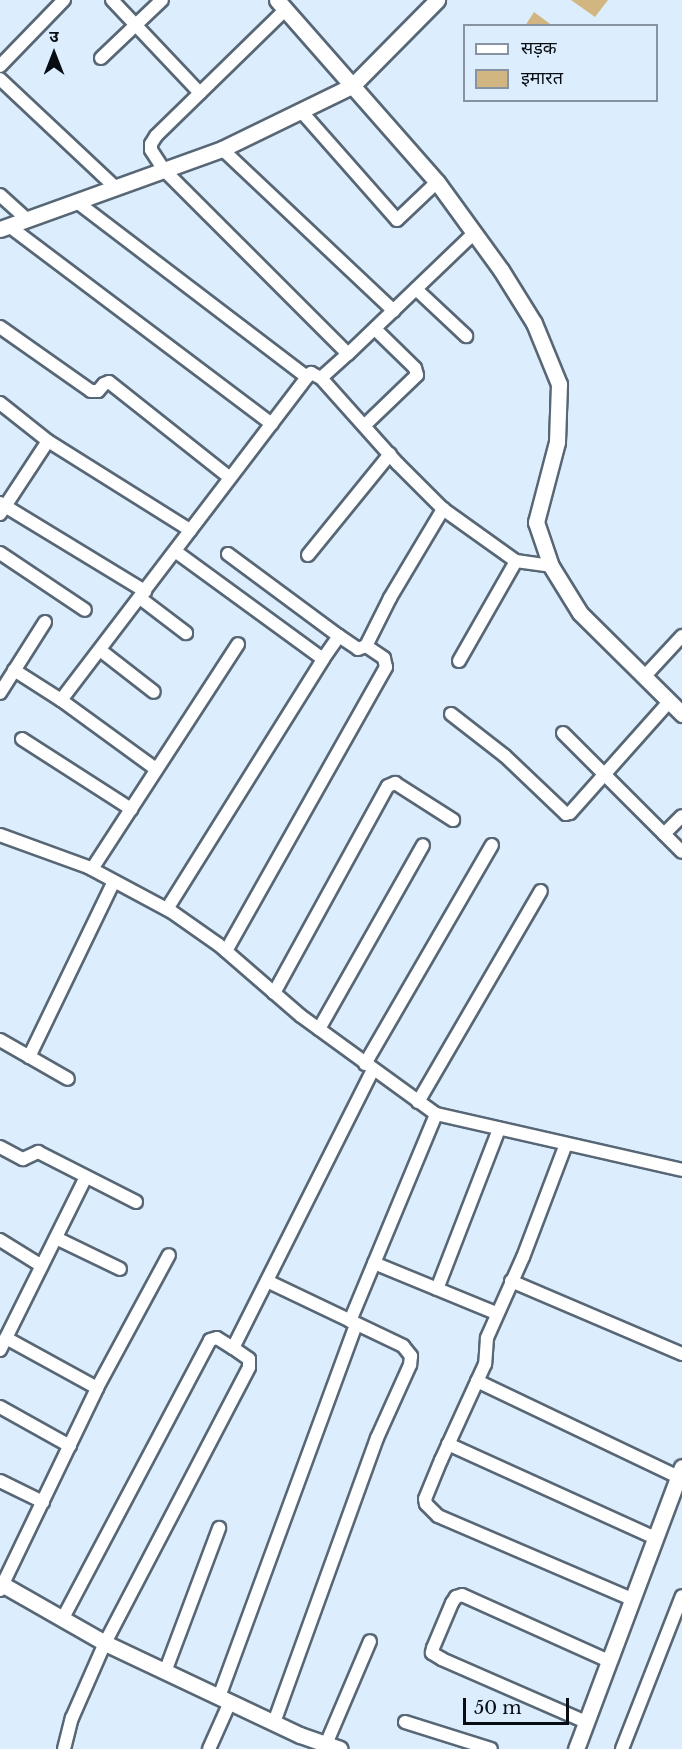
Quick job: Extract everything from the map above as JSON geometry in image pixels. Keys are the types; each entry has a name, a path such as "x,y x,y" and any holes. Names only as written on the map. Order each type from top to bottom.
{"street":[{"path":"0,66 64,0"},
{"path":"112,0 200,93"},
{"path":"101,58 162,0"},
{"path":"4,227 222,149 352,86 437,0"},
{"path":"348,354 164,170 154,158 151,144 281,5 437,182 534,322 559,384 557,442 536,522 550,566 580,613 682,714"},
{"path":"0,79 116,188"},
{"path":"301,111 397,220 437,182"},
{"path":"222,149 394,310"},
{"path":"0,195 27,219"},
{"path":"77,202 307,376"},
{"path":"4,227 272,424"},
{"path":"321,378 474,233"},
{"path":"416,289 465,336"},
{"path":"0,327 91,391 98,391 109,382 230,478"},
{"path":"365,425 417,375 415,368 375,329"},
{"path":"61,700 311,373 321,378 442,509 516,561 550,566"},
{"path":"0,403 48,441 190,530"},
{"path":"48,441 1,507 143,595 186,633"},
{"path":"308,555 390,454"},
{"path":"228,554 358,649 366,646 390,598 442,509"},
{"path":"175,551 323,659"},
{"path":"0,553 85,610"},
{"path":"459,661 516,561"},
{"path":"0,693 45,622"},
{"path":"167,909 339,636"},
{"path":"644,677 682,636"},
{"path":"92,869 238,644"},
{"path":"226,951 386,667 384,658 366,646"},
{"path":"100,650 154,692"},
{"path":"14,670 61,700 156,769"},
{"path":"451,714 505,756 566,814 570,813 669,702"},
{"path":"563,734 605,773 682,852"},
{"path":"22,739 131,809"},
{"path":"274,993 388,786 395,783 453,820"},
{"path":"664,834 682,816"},
{"path":"0,835 92,869 167,909 226,951 319,1029 436,1114 682,1170"},
{"path":"233,1348 369,1067 492,845"},
{"path":"319,1029 423,846"},
{"path":"29,1057 114,881"},
{"path":"418,1102 541,891"},
{"path":"0,1040 68,1079"},
{"path":"210,1749 374,1263 436,1114"},
{"path":"437,1289 499,1129"},
{"path":"566,1144 496,1313 487,1338 485,1364 425,1499 430,1509 438,1516 632,1599"},
{"path":"0,1147 23,1159 38,1152 136,1202"},
{"path":"0,1350 86,1177"},
{"path":"56,1238 120,1269"},
{"path":"0,1240 42,1266"},
{"path":"169,1255 97,1389 1,1586 105,1643 330,1748 370,1641"},
{"path":"374,1263 496,1313"},
{"path":"267,1281 408,1350 410,1365 377,1438 274,1722"},
{"path":"511,1281 682,1354"},
{"path":"6,1338 97,1389"},
{"path":"63,1618 210,1340 217,1338 249,1359 249,1366 105,1643 72,1718 64,1749"},
{"path":"477,1381 680,1472 576,1749"},
{"path":"0,1407 70,1446"},
{"path":"448,1444 656,1538"},
{"path":"0,1480 43,1502"},
{"path":"165,1672 219,1528"},
{"path":"586,1722 442,1659 432,1653 433,1648 452,1603 456,1597 462,1595 609,1661"},
{"path":"622,1749 682,1596"},
{"path":"405,1722 491,1749"}],"building":[{"path":"571,0 608,0 595,17"},
{"path":"534,12 550,24 526,24"}]}
